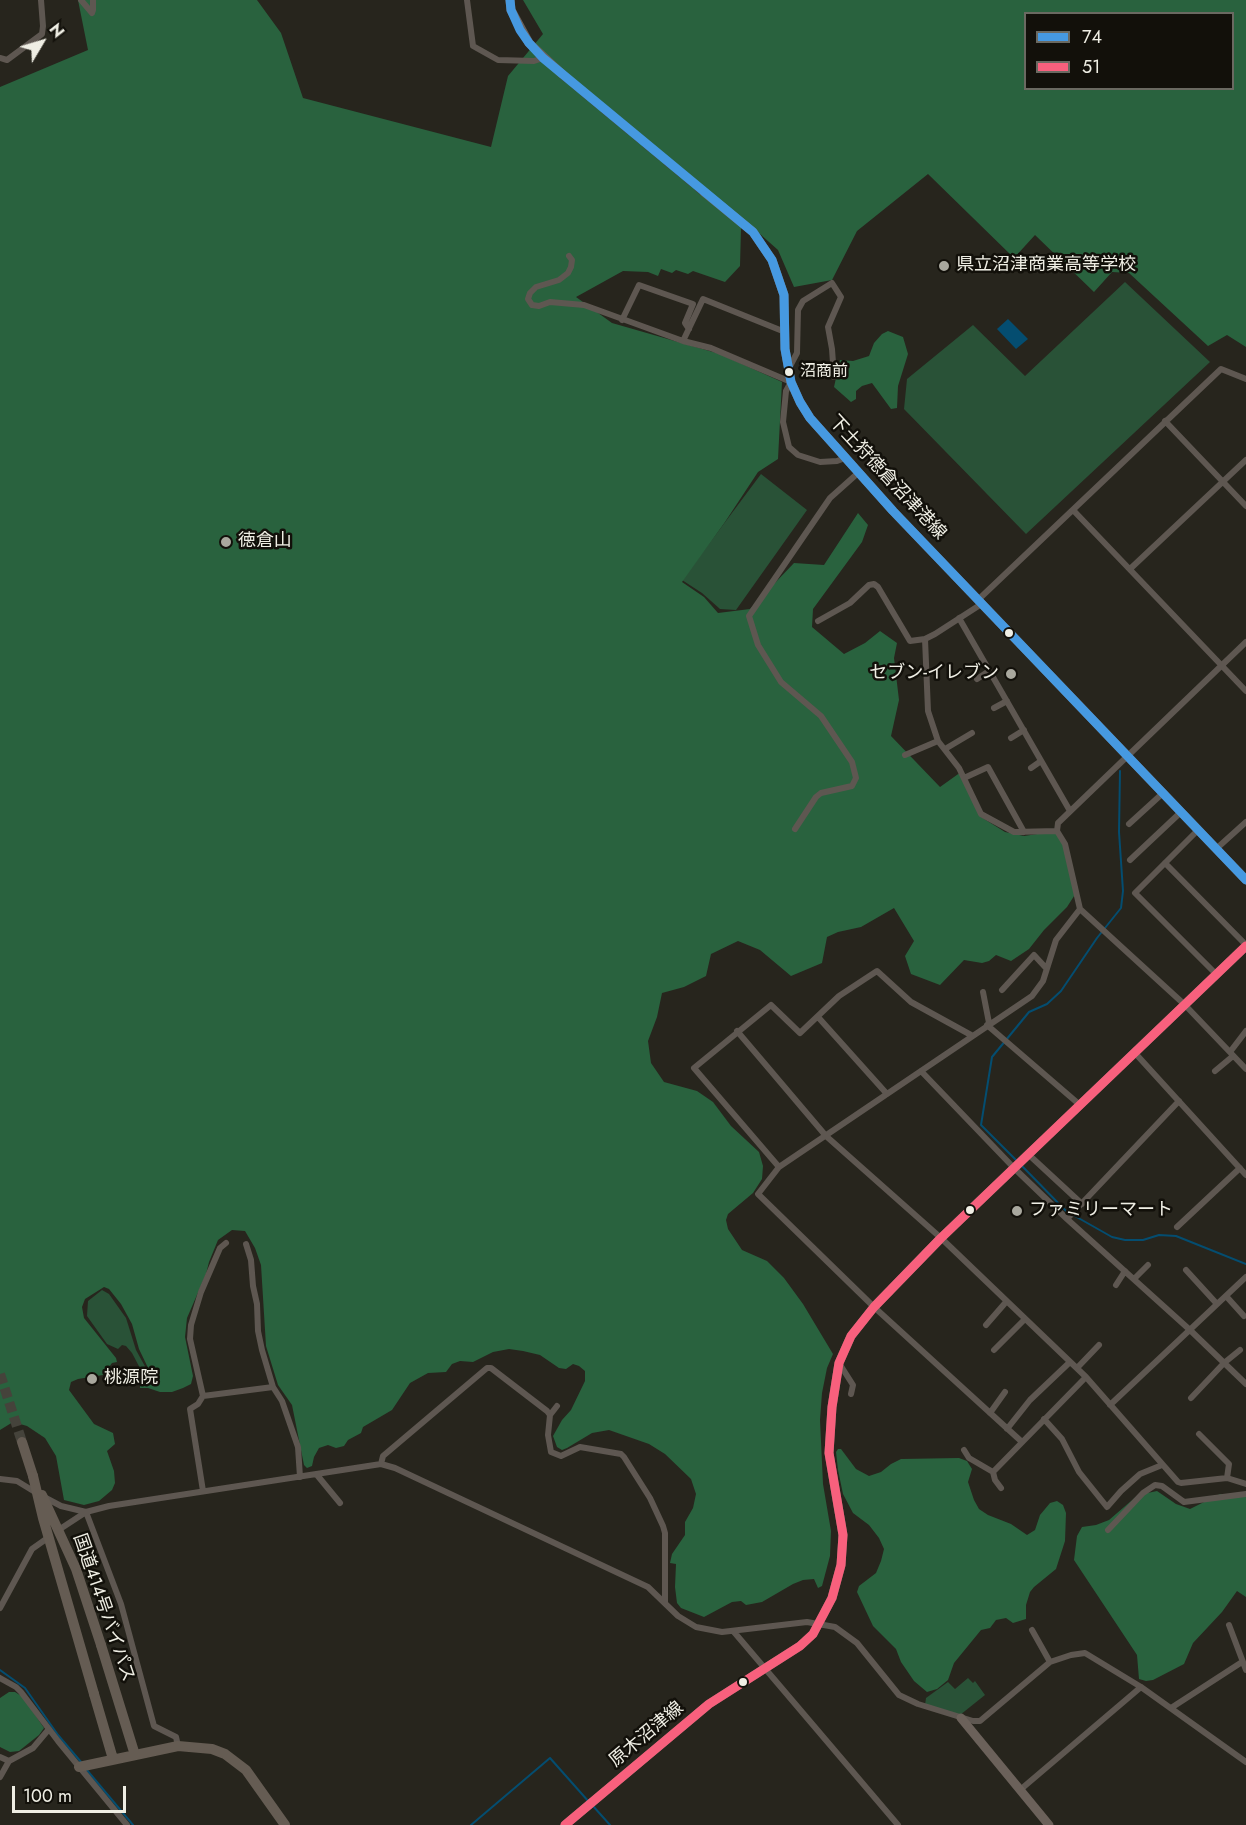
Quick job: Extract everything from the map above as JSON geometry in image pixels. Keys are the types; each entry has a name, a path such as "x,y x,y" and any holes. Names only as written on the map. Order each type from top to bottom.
{"highway":[{"name":"国道414号バイパス","path":"22,1442 113,1759"},
{"name":"国道414号バイパス","path":"33,1476 76,1569 135,1755"},
{"path":"79,1767 178,1746 212,1749 239,1762 254,1779 285,1825"}],"main road":[{"path":"510,0 511,10 520,30 529,43 561,74"},
{"name":"下土狩徳倉沼津港線","path":"704,192 753,232 772,260 784,295 784,332 792,382 810,418 858,472 1246,880"},
{"name":"原木沼津線","path":"565,1825 709,1704 800,1646 813,1634 832,1598 841,1565 843,1535 829,1453 832,1407 839,1363 851,1336 874,1307 942,1238 1246,945"},
{"path":"961,1718 1049,1825"}],"street":[{"path":"0,58 7,60 42,34 40,0"},
{"path":"81,0 92,13 93,0"},
{"path":"467,0 473,46 498,60 534,61 543,58"},
{"path":"569,256 572,260 568,273 530,292 528,300 532,305 539,306 550,302 584,305 684,341 711,348 792,382 786,391 783,422 789,447 798,454 820,462 845,458"},
{"path":"789,369 797,353 798,310 803,302 831,283 841,297 828,327 834,377"},
{"path":"622,320 639,285 693,304 685,323 689,329"},
{"path":"684,341 703,299 784,332"},
{"path":"818,621 850,603 869,585 874,584 910,641 925,639 981,601 1221,369 1246,379"},
{"path":"1165,422 1246,506"},
{"path":"1130,569 1246,460"},
{"path":"795,829 816,797 821,793 852,786 856,778 852,762 821,716 781,682 758,645 749,616 830,498 858,472"},
{"path":"1073,510 1246,691"},
{"path":"959,618 1070,810"},
{"path":"925,639 928,711 938,741 964,778 981,814 1014,832 1057,831"},
{"path":"1246,642 1070,810 1058,823 1057,831 1065,844 1080,909 1185,1005 1246,1069"},
{"path":"977,679 989,670"},
{"path":"994,708 1006,701"},
{"path":"1011,738 1023,730"},
{"path":"945,749 972,734"},
{"path":"905,755 938,741"},
{"path":"1031,768 1041,761"},
{"path":"964,778 988,766 1024,832"},
{"path":"1129,824 1163,793"},
{"path":"1130,860 1181,812"},
{"path":"1216,849 1246,822"},
{"path":"1198,830 1135,893 1217,975"},
{"path":"1165,863 1246,945"},
{"path":"1022,1442 874,1307 758,1194 779,1167 971,1035 1032,996 1043,981 1056,940 1080,909"},
{"path":"1002,990 1034,955 1046,968"},
{"path":"779,1167 694,1068 771,1005 800,1034 839,996 877,971 911,1002 971,1035"},
{"path":"983,992 988,1024 1080,1105"},
{"path":"818,1017 887,1094"},
{"path":"1215,1071 1232,1054 1246,1030"},
{"path":"737,1031 826,1136 942,1238 1077,1368 1180,1483 1227,1478 1246,1484"},
{"path":"1135,1053 1246,1174"},
{"path":"921,1071 1020,1162 1067,1219 1246,1384"},
{"path":"1067,1219 1179,1101"},
{"path":"1020,1162 1082,1204"},
{"path":"1178,1227 1240,1168"},
{"path":"203,1491 190,1409 198,1404 203,1396 190,1339 191,1325 201,1292 220,1248 226,1243"},
{"path":"246,1244 249,1248 257,1304 258,1331 273,1387 282,1401 298,1447 300,1477"},
{"path":"1134,1279 1148,1265"},
{"path":"1186,1270 1217,1304"},
{"path":"1116,1285 1125,1271"},
{"path":"1110,1405 1246,1277"},
{"path":"1226,1296 1244,1316"},
{"path":"986,1324 1006,1302"},
{"path":"994,1350 1025,1320"},
{"path":"1077,1368 1099,1345"},
{"path":"1191,1398 1224,1363 1240,1350"},
{"path":"1007,1429 1030,1400 1070,1362"},
{"path":"839,1363 853,1385 851,1394"},
{"path":"381,1464 383,1456 486,1368 491,1368 550,1415"},
{"path":"510,1382 515,1374"},
{"path":"993,1472 1086,1377"},
{"path":"203,1396 273,1387"},
{"path":"531,1399 537,1390"},
{"path":"990,1413 1005,1392"},
{"path":"557,1406 550,1415 548,1435 551,1452 561,1456 580,1447 621,1454 650,1498 665,1533 665,1603"},
{"path":"1044,1419 1062,1439 1079,1472 1107,1507 1140,1474 1162,1465"},
{"path":"1199,1434 1229,1464 1227,1478"},
{"path":"964,1450 969,1458 993,1472 1001,1488"},
{"path":"0,1608 32,1549 86,1512 109,1506 381,1464 395,1468 648,1587 685,1621 696,1627 722,1632 807,1622 835,1627 857,1643 899,1695 918,1704 961,1718 980,1721 1050,1662 1084,1653 1141,1687 1246,1762"},
{"path":"317,1474 340,1503"},
{"path":"0,1479 17,1481 62,1506 86,1512"},
{"path":"1108,1530 1143,1493 1155,1485 1162,1486 1184,1502 1246,1494"},
{"path":"86,1512 121,1604 154,1726 176,1737 178,1746"},
{"path":"1229,1625 1246,1670"},
{"path":"1032,1630 1050,1662"},
{"path":"734,1632 898,1825"},
{"path":"1171,1708 1242,1662"},
{"path":"0,1678 21,1692 127,1825"},
{"path":"1020,1790 1141,1687"},
{"path":"0,1777 9,1761 33,1748 49,1729"},
{"path":"0,1757 9,1761"}],"green space":[{"path":"78,0 257,0 281,33 303,98 491,147 508,76 543,34 523,0 1246,0 1246,347 1227,335 1208,346 1129,273 1112,272 1094,292 1035,235 1014,258 928,174 857,231 832,280 794,287 778,250 751,226 741,228 740,266 725,282 693,271 688,274 676,270 672,273 661,269 658,276 648,272 623,271 576,297 612,323 720,354 782,382 778,459 758,472 682,582 704,597 718,613 750,609 794,563 824,565 858,513 868,525 862,542 813,609 812,627 844,654 865,643 880,631 897,643 894,658 899,700 891,736 940,787 961,772 981,817 1005,832 1024,836 1057,831 1067,852 1076,893 1067,907 1029,949 1011,961 996,955 982,963 964,960 940,985 911,974 905,956 914,941 894,908 861,927 827,937 822,963 791,976 760,950 738,941 711,954 706,976 684,987 662,993 657,1017 648,1041 651,1063 664,1082 697,1091 713,1102 731,1126 759,1152 763,1166 762,1179 753,1193 728,1214 726,1220 728,1229 742,1250 767,1261 784,1278 803,1304 833,1354 827,1368 822,1393 820,1420 823,1484 831,1531 830,1556 822,1586 818,1588 814,1579 803,1580 762,1602 746,1605 741,1601 732,1602 704,1617 681,1608 677,1603 675,1587 676,1564 670,1563 672,1554 685,1535 685,1522 693,1508 696,1494 691,1479 665,1454 649,1444 609,1430 592,1433 562,1450 557,1447 553,1436 571,1410 585,1381 585,1371 573,1364 566,1369 559,1368 540,1355 523,1351 509,1349 493,1352 473,1362 460,1361 452,1364 446,1372 428,1373 410,1383 392,1410 363,1427 361,1433 348,1440 344,1446 336,1448 328,1445 319,1448 312,1466 307,1468 304,1465 292,1405 278,1385 266,1346 261,1265 255,1248 245,1231 232,1230 218,1240 209,1262 187,1318 185,1337 193,1376 191,1384 183,1388 172,1392 160,1392 140,1388 140,1384 147,1379 150,1372 139,1349 132,1324 121,1304 109,1289 104,1287 85,1299 82,1307 84,1318 117,1362 112,1363 103,1375 71,1382 69,1390 94,1424 113,1433 115,1444 107,1451 114,1471 115,1483 112,1490 99,1501 84,1505 64,1500 56,1456 45,1438 27,1426 13,1422 0,1430 0,87 88,50"},
{"path":"1125,282 1210,362 1026,534 904,409 907,379 973,325 1025,376"},
{"path":"888,331 903,337 908,354 898,386 897,408 891,409 872,383 856,391 856,399 851,402 834,387 840,360 853,361 869,356 874,343"},
{"path":"761,474 807,510 736,610 720,609 682,580"},
{"path":"102,1290 109,1294 126,1318 136,1350 147,1370 142,1372 126,1346 122,1345 118,1349 107,1344 87,1316 88,1301"},
{"path":"841,1449 856,1469 869,1476 881,1472 901,1459 959,1458 967,1461 972,1469 968,1482 979,1509 1011,1524 1027,1535 1035,1530 1040,1515 1050,1503 1057,1501 1063,1505 1066,1513 1065,1541 1056,1569 1030,1592 1026,1605 1026,1619 1013,1623 1006,1618 996,1620 990,1628 981,1630 954,1663 948,1680 937,1689 927,1692 914,1681 901,1662 896,1649 873,1626 857,1592 859,1586 876,1573 884,1549 869,1525 853,1513 843,1494 836,1452"},
{"path":"1157,1491 1176,1504 1190,1509 1220,1494 1246,1495 1246,1597 1237,1591 1222,1612 1193,1643 1184,1664 1153,1680 1146,1681 1139,1679 1137,1655 1074,1560 1077,1536 1082,1527 1109,1520 1138,1495"},
{"path":"968,1678 973,1683 975,1681 985,1695 960,1715 925,1705 926,1698 948,1682 955,1689"},
{"path":"9,1692 15,1692 23,1697 44,1728 19,1751 10,1752 0,1747 0,1698"}],"water":[{"path":"1008,319 1028,339 1016,349 997,329"}],"waterway":[{"path":"1017,1161 981,1125 992,1057 1029,1012 1047,1004 1061,991 1097,938 1121,908 1123,891 1119,832 1120,771"},
{"path":"1021,1165 1066,1211 1112,1237 1143,1240 1159,1235 1176,1236 1246,1264"},
{"path":"0,1670 25,1688 58,1735 81,1762"},
{"path":"471,1825 550,1758 589,1802"},
{"path":"86,1769 133,1825"},
{"path":"593,1806 610,1825"}],"tunnel":[{"path":"562,74 704,192"},
{"path":"0,1374 22,1442"}],"transit line":[{"name":"74","path":"510,0 511,10 520,30 543,58 753,232 772,260 784,295 785,349 791,382 810,418 893,511 1246,880"},
{"name":"51","path":"565,1825 709,1704 800,1646 813,1634 832,1598 841,1565 843,1535 829,1453 832,1407 839,1363 851,1336 874,1307 941,1238 1246,946"}],"place":[{"name":"県立沼津商業高等学校","path":"944,266"},
{"name":"沼商前","path":"789,372"},
{"name":"徳倉山","path":"226,542"},
{"name":"セブン-イレブン","path":"1011,674"},
{"name":"ファミリーマート","path":"1017,1211"},
{"name":"桃源院","path":"92,1379"}]}
